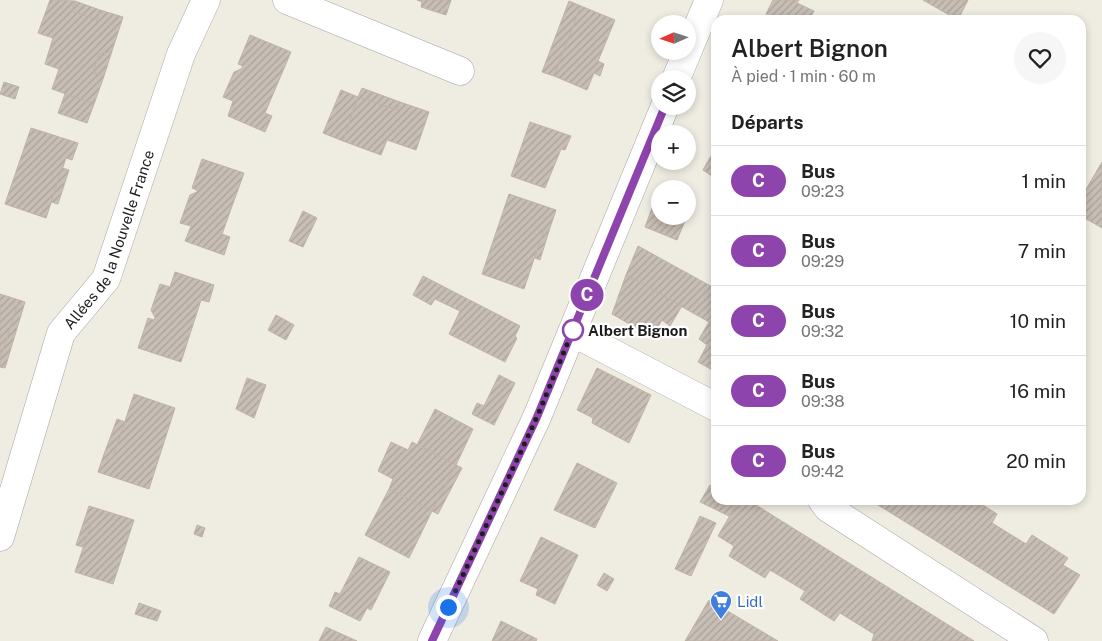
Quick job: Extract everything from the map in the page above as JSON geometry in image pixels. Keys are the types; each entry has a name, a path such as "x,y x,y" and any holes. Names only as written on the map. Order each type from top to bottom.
{"street":[{"name":"Allées de la Nouvelle France","path":"0,537 62,333 106,279 181,54 206,0"},
{"path":"287,0 460,71"},
{"path":"680,70 709,0"},
{"path":"432,641 537,417 661,115"},
{"path":"572,332 711,404"},
{"path":"826,505 1034,641"}],"building":[{"path":"50,0 75,1 72,11 97,20 100,10 123,17 112,51 99,54 93,72 104,76 94,104 52,89 59,69 45,64 53,38 38,33"},
{"path":"417,0 451,0 446,15 421,7 422,2"},
{"path":"773,0 799,0 797,3 814,11 812,15 766,14"},
{"path":"923,0 968,0 960,15 949,15"},
{"path":"75,1 100,10 97,20 72,11"},
{"path":"569,1 581,6 554,76 542,72"},
{"path":"581,6 615,20 598,61 604,64 600,76 594,73 587,90 554,76"},
{"path":"250,35 291,52 265,113 272,116 265,132 228,116 233,101 223,97 234,72 243,66 238,64"},
{"path":"112,51 104,76 93,72 99,54"},
{"path":"4,82 19,87 15,99 0,94"},
{"path":"362,88 400,102 397,110 358,97"},
{"path":"341,90 358,97 343,141 323,133"},
{"path":"65,94 94,104 87,123 58,113"},
{"path":"358,97 397,110 400,102 429,112 416,150 387,140 381,155 343,141"},
{"path":"530,122 571,136 565,150 561,149 545,188 511,176"},
{"path":"31,128 78,143 72,160 66,158 46,218 5,204"},
{"path":"711,156 711,176 703,170"},
{"path":"202,159 244,173 222,234 230,237 224,255 185,241 191,226 180,223 190,195 197,192 197,190 192,188"},
{"path":"1102,162 1102,228 1086,219 1086,189"},
{"path":"62,168 69,170 58,204 51,202"},
{"path":"509,194 556,210 549,231 544,229 524,289 482,274"},
{"path":"303,211 317,218 303,247 289,241"},
{"path":"651,211 651,225 683,225 677,240 645,227"},
{"path":"544,229 549,231 540,260 535,258"},
{"path":"638,246 711,286 711,323 626,275"},
{"path":"175,272 214,285 209,302 201,300 181,362 138,348 148,318 154,320 155,317 151,310 160,284 170,287"},
{"path":"626,275 682,306 670,326 662,320 652,337 612,314"},
{"path":"423,276 520,326 515,336 517,338 505,362 449,334 460,311 435,299 431,305 413,295"},
{"path":"0,294 19,300 0,360"},
{"path":"19,300 25,302 5,368 0,367 0,360"},
{"path":"276,315 294,325 286,340 268,330"},
{"path":"709,322 711,323 711,369 698,362 707,345 699,339"},
{"path":"597,368 651,395 629,443 592,423 593,418 577,410"},
{"path":"499,375 515,383 494,425 472,414 477,403 484,406"},
{"path":"247,378 266,385 254,418 236,409"},
{"path":"134,394 175,408 149,489 98,472 103,457 112,460"},
{"path":"435,409 473,429 456,465 417,445"},
{"path":"117,419 125,422 112,460 103,457"},
{"path":"391,442 408,450 412,442 456,465 432,511 389,489 393,479 378,471"},
{"path":"577,463 617,483 595,528 554,510"},
{"path":"456,465 462,468 438,514 432,511"},
{"path":"710,485 711,505 736,505 729,516 700,502"},
{"path":"389,489 432,511 409,558 365,535"},
{"path":"736,505 756,505 974,641 872,641 874,634 840,613 834,621 800,599 805,591 770,570 765,578 729,556 734,546 718,536"},
{"path":"878,505 983,505 997,514 992,523 1026,544 1032,535 1068,558 1063,565 1080,575 1054,614"},
{"path":"89,506 134,520 113,584 75,572 91,524 84,521"},
{"path":"700,516 716,523 691,576 675,569"},
{"path":"84,521 91,524 83,547 76,545"},
{"path":"197,525 205,528 202,537 194,534"},
{"path":"541,537 578,555 555,604 536,595 538,589 520,581"},
{"path":"359,557 390,572 371,610 367,608 360,621 329,606 335,592 340,594"},
{"path":"604,573 614,579 607,591 597,585"},
{"name":"Lidl","path":"709,600 778,641 685,641"},
{"path":"139,603 161,611 157,621 135,614"},
{"path":"501,621 537,639 536,641 492,641"},
{"path":"326,627 357,641 319,641"}],"bus line":[{"name":"C","path":"432,641 537,417 661,115"}],"place":[{"name":"Albert Bignon","path":"573,330"},
{"name":"Lidl","path":"721,620"}],"route":[{"path":"448,607 537,417 573,330"}]}
